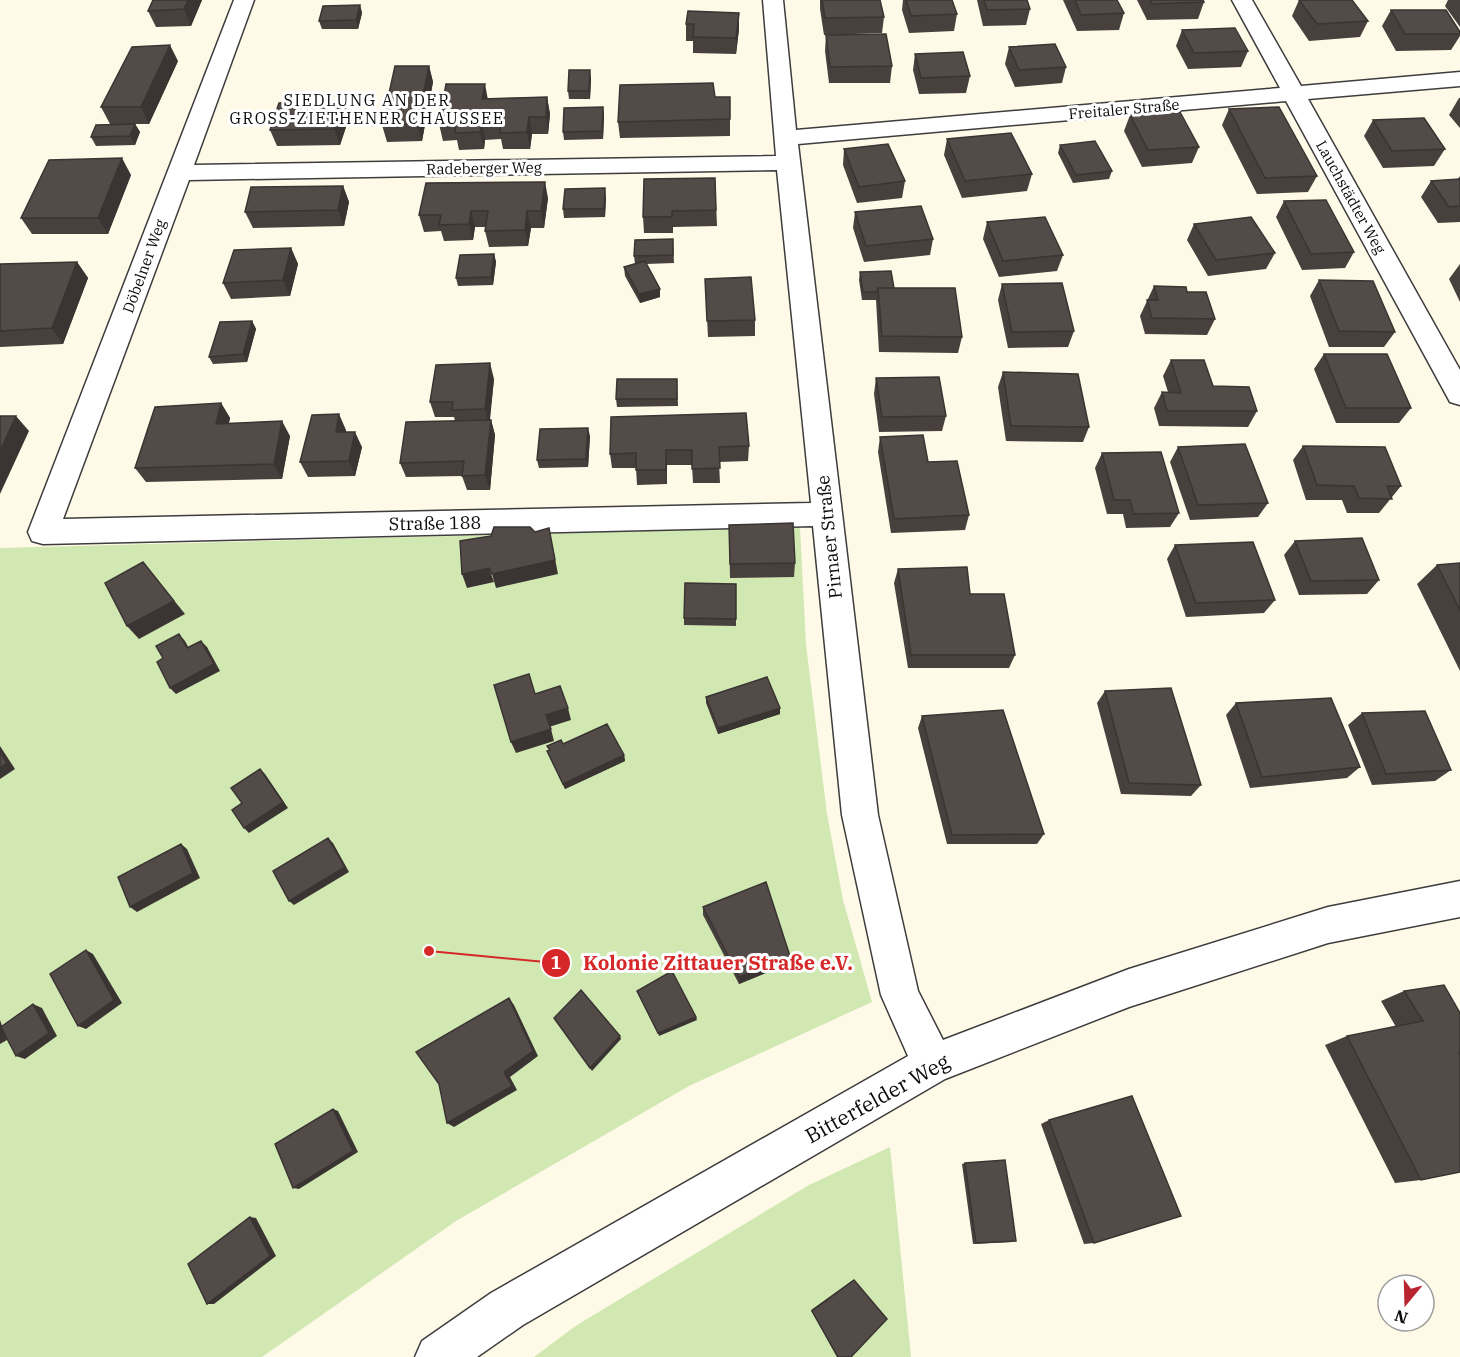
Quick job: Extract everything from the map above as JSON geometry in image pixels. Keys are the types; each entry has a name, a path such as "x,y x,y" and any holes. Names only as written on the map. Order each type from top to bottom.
{"street":[{"name":"Döbelner Weg","path":"43,532 243,0"},
{"name":"Pirnaer Straße","path":"773,0 826,514 860,815 900,995 933,1064"},
{"name":"Lauchstädter Weg","path":"1242,0 1460,395"},
{"name":"Freitaler Straße","path":"788,151 1295,94 1460,79"},
{"name":"Radeberger Weg","path":"180,172 216,173 788,151"},
{"name":"Straße 188","path":"43,532 826,514"},
{"name":"Bitterfelder Weg","path":"438,1357 507,1309 933,1064 1129,988 1328,925 1460,899"}],"green space":[{"path":"800,527 806,645 827,814 843,900 872,1002 689,1086 456,1221 262,1357 0,1357 0,548"},
{"path":"890,1147 911,1357 534,1357 577,1325 809,1185"}],"building":[{"path":"153,0 188,0 184,9 148,11"},
{"path":"822,0 880,0 884,17 825,18"},
{"path":"906,0 952,0 957,14 911,16"},
{"path":"984,0 1027,0 1030,9 987,10"},
{"path":"1075,0 1117,0 1124,13 1081,15"},
{"path":"1150,0 1203,0 1204,2 1152,4"},
{"path":"1299,0 1352,0 1368,21 1317,24"},
{"path":"360,5 356,20 319,21 323,6"},
{"path":"1391,10 1446,10 1460,34 1405,34"},
{"path":"688,11 739,13 736,38 693,37 694,24 686,24"},
{"path":"1235,28 1248,51 1194,53 1182,30"},
{"path":"886,34 892,66 830,67 826,35"},
{"path":"1055,44 1066,67 1019,70 1009,47"},
{"path":"170,45 141,107 101,107 132,47"},
{"path":"963,52 970,76 921,78 915,54"},
{"path":"395,66 429,66 417,124 382,125"},
{"path":"569,70 590,70 589,91 568,91"},
{"path":"713,83 715,97 730,97 730,119 618,122 620,85"},
{"path":"446,84 485,84 482,99 547,97 546,117 529,117 527,132 500,133 501,123 482,123 480,132 455,133 456,124 439,124"},
{"path":"344,101 334,129 270,130 279,103"},
{"path":"603,107 602,131 563,132 564,108"},
{"path":"1279,107 1317,176 1265,178 1229,109"},
{"path":"1180,112 1199,147 1148,150 1130,115"},
{"path":"1424,118 1445,149 1392,151 1373,120"},
{"path":"135,124 130,136 91,137 96,125"},
{"path":"1011,133 1032,174 965,181 947,139"},
{"path":"1095,141 1112,171 1076,175 1060,145"},
{"path":"888,144 905,181 859,187 844,149"},
{"path":"122,158 98,218 21,218 49,160"},
{"path":"715,178 716,210 672,211 672,217 643,217 644,179"},
{"path":"1460,179 1460,206 1449,207 1431,181"},
{"path":"545,182 541,211 527,211 525,230 485,231 488,211 471,211 469,224 439,225 441,215 419,215 426,183"},
{"path":"343,186 338,210 245,212 251,187"},
{"path":"605,188 604,209 563,209 565,189"},
{"path":"1326,200 1354,252 1311,254 1284,201"},
{"path":"921,206 933,239 866,246 855,212"},
{"path":"1045,217 1063,255 1003,261 987,222"},
{"path":"1251,217 1275,253 1216,260 1194,224"},
{"path":"673,239 673,255 634,256 635,240"},
{"path":"291,248 283,280 223,283 234,250"},
{"path":"494,254 491,277 456,278 460,255"},
{"path":"645,261 660,289 639,294 624,267"},
{"path":"77,262 52,328 0,331 0,264"},
{"path":"891,271 894,288 878,288 877,292 863,292 860,272"},
{"path":"751,277 755,320 707,321 705,279"},
{"path":"1319,280 1373,281 1395,332 1339,331"},
{"path":"1062,283 1074,331 1012,332 1002,284"},
{"path":"1154,286 1186,287 1187,292 1206,292 1215,319 1152,318 1147,300 1158,300"},
{"path":"878,288 955,288 962,337 882,336"},
{"path":"252,321 243,354 209,357 220,322"},
{"path":"1324,354 1387,354 1411,408 1346,408"},
{"path":"1171,360 1204,360 1213,386 1249,387 1257,411 1167,411 1162,392 1181,393"},
{"path":"490,363 485,409 452,410 453,402 430,402 436,365"},
{"path":"1003,372 1078,374 1089,427 1011,426"},
{"path":"939,377 946,416 882,417 876,378"},
{"path":"617,379 677,379 677,399 616,399"},
{"path":"221,403 216,424 282,421 274,464 135,468 155,407"},
{"path":"746,413 749,446 719,447 720,468 692,469 692,450 666,450 666,470 636,470 636,453 610,454 611,417"},
{"path":"339,414 336,432 355,432 349,461 300,462 312,415"},
{"path":"0,416 16,416 0,451"},
{"path":"491,420 485,475 462,476 464,461 400,463 406,422"},
{"path":"588,428 586,459 537,460 540,429"},
{"path":"923,435 928,462 957,461 969,515 894,519 880,437"},
{"path":"1245,444 1268,503 1198,505 1178,447"},
{"path":"1303,446 1385,447 1401,486 1387,486 1392,499 1359,498 1354,486 1317,485"},
{"path":"1161,452 1179,513 1134,514 1130,500 1114,500 1102,453"},
{"path":"793,523 795,563 730,564 729,525"},
{"path":"494,527 530,527 535,532 549,528 555,560 492,574 489,568 462,574 460,541 491,536"},
{"path":"1362,538 1379,580 1311,581 1295,541"},
{"path":"1253,542 1275,600 1196,603 1175,545"},
{"path":"143,562 174,601 127,626 105,583"},
{"path":"1460,563 1460,610 1437,565"},
{"path":"967,567 970,594 1004,594 1015,655 911,655 898,569"},
{"path":"685,583 736,584 736,619 684,618"},
{"path":"179,634 187,648 201,641 214,664 170,688 157,662 163,658 156,646"},
{"path":"529,674 535,694 560,686 568,708 546,715 551,729 511,742 494,685"},
{"path":"767,677 780,708 718,728 706,697"},
{"path":"1171,688 1201,785 1129,783 1105,691"},
{"path":"1331,698 1360,767 1262,777 1236,703"},
{"path":"1003,710 1044,834 952,835 922,716"},
{"path":"1425,711 1451,770 1386,774 1362,713"},
{"path":"607,724 624,755 563,784 547,751 550,750 547,746 561,740 563,744"},
{"path":"0,752 7,763 0,768"},
{"path":"260,769 283,802 244,828 232,810 242,803 231,788"},
{"path":"328,838 345,867 289,901 273,871"},
{"path":"181,844 193,873 130,907 118,877"},
{"path":"766,882 790,956 739,977 703,907"},
{"path":"86,950 114,1000 78,1026 50,974"},
{"path":"672,971 696,1017 658,1033 637,991"},
{"path":"1444,985 1460,1013 1460,1172 1421,1180 1347,1036 1423,1021 1404,991"},
{"path":"581,990 620,1036 590,1068 554,1018"},
{"path":"509,998 533,1051 504,1072 512,1086 447,1123 439,1084 416,1052"},
{"path":"33,1004 49,1033 16,1056 1,1027"},
{"path":"1132,1096 1181,1216 1094,1243 1049,1120"},
{"path":"333,1109 353,1151 293,1188 275,1144"},
{"path":"1005,1160 1016,1241 976,1243 965,1163"},
{"path":"250,1217 270,1256 207,1304 188,1264"},
{"path":"854,1280 887,1319 851,1357 838,1357 812,1311"}],"place":[{"name":"Kolonie Zittauer Straße e.V.","path":"429,951"}],"district":[{"name":"SIEDLUNG AN DER GROSS-ZIETHENER CHAUSSEE","path":"367,109"}]}
